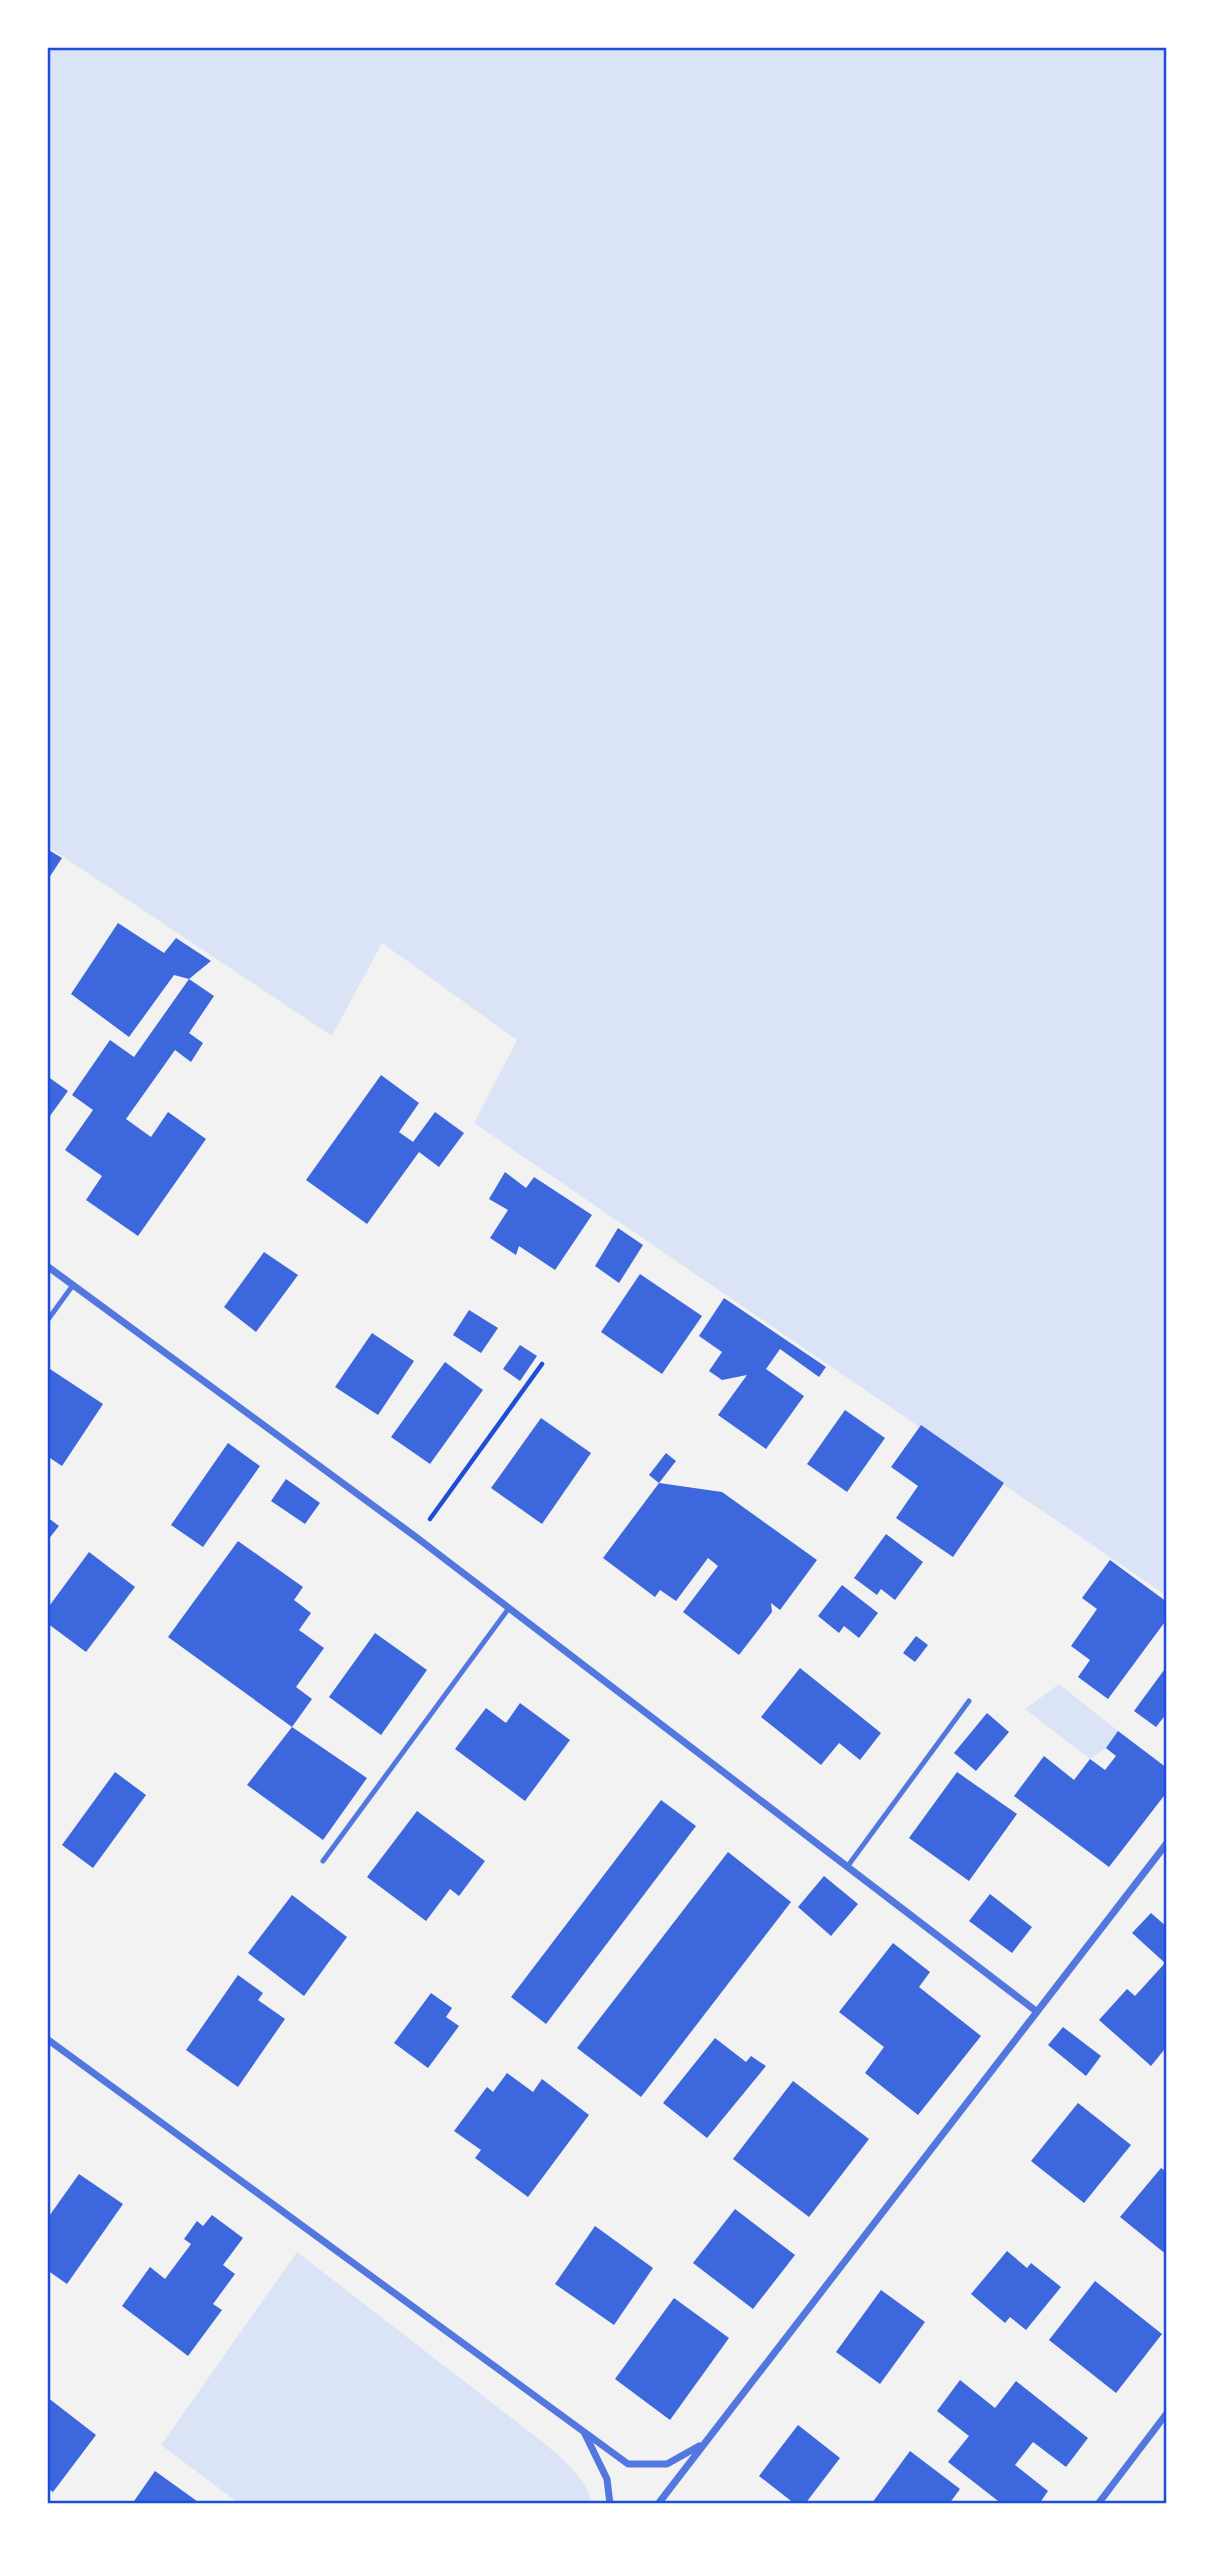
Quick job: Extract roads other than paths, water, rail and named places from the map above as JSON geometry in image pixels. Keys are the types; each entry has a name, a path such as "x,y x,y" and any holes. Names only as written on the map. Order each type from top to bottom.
{"street":[{"path":"47,1266 416,1537 1036,2011"},
{"path":"658,2504 1167,1843"},
{"path":"47,2039 628,2464 667,2464 703,2444"},
{"path":"1098,2504 1167,2413"},
{"path":"584,2433 607,2479 610,2504"}],"lane":[{"path":"47,1321 73,1285"},
{"path":"323,1861 509,1608"},
{"path":"847,1867 969,1701"}]}
